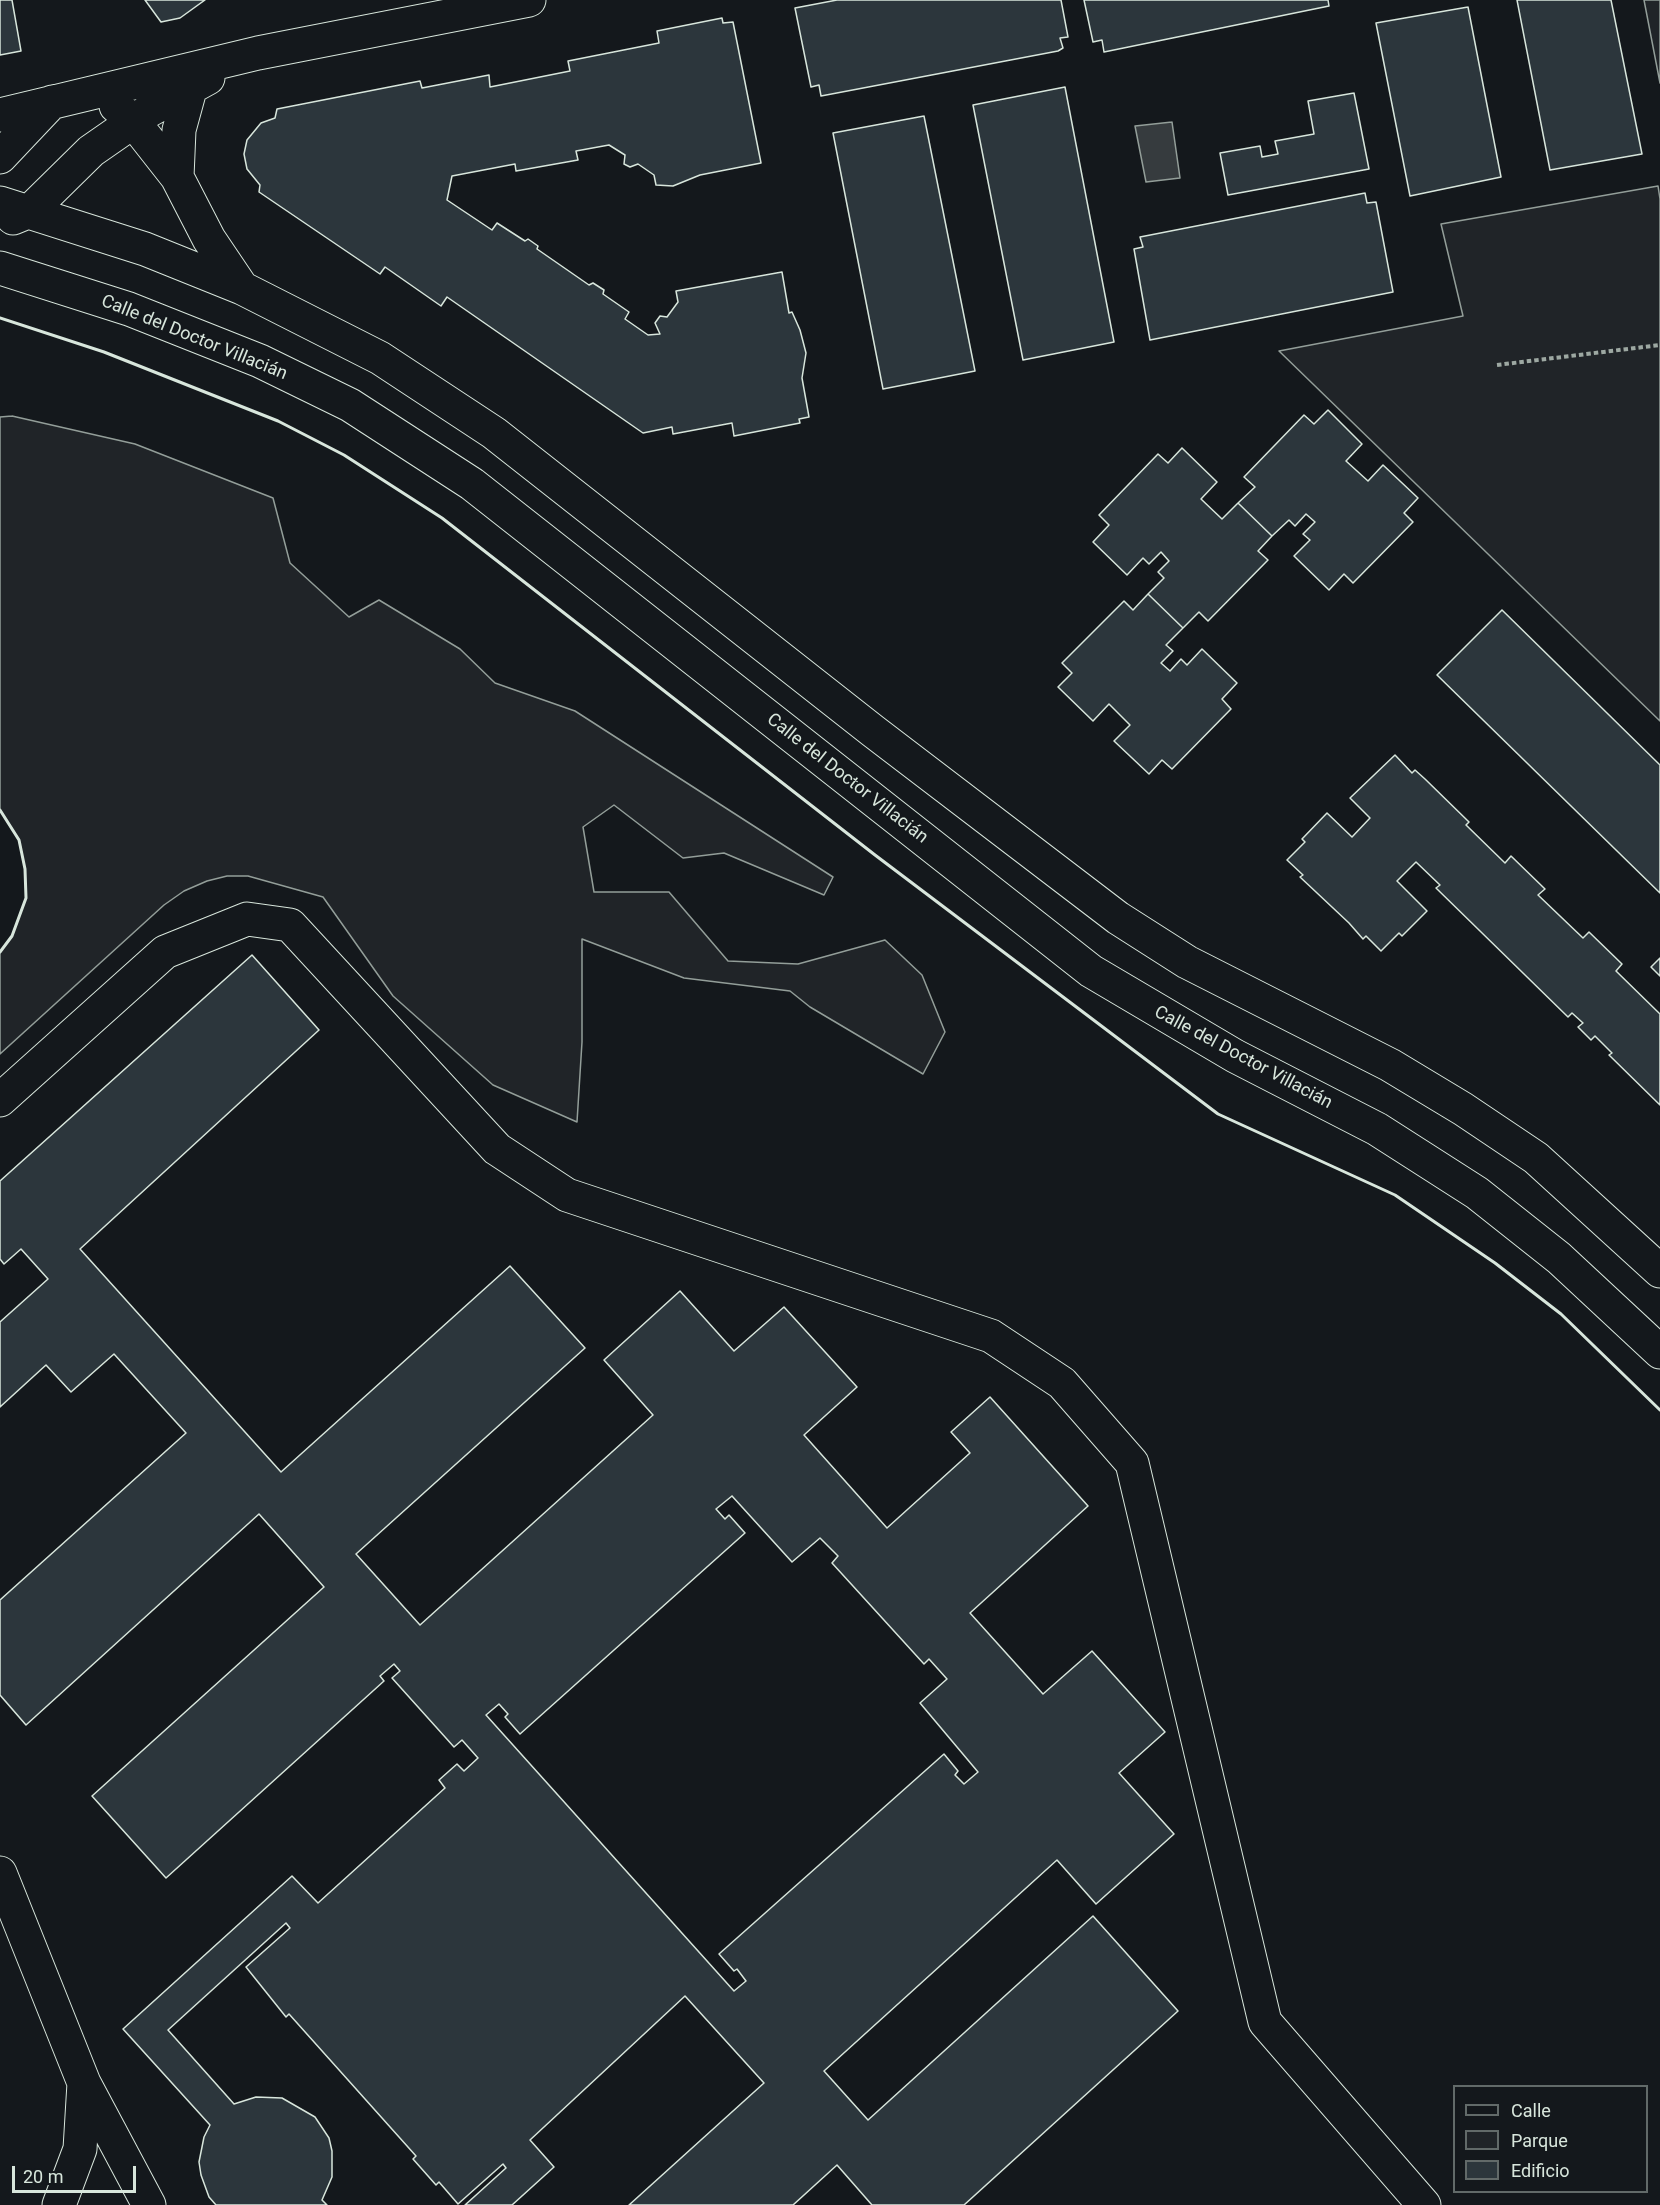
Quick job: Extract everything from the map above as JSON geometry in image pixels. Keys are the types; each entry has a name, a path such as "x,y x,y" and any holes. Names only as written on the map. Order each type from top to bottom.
{"street":[{"path":"0,115 258,53 529,0"},
{"path":"0,223 15,207 133,121 191,86 258,53"},
{"path":"177,177 179,130 191,86"},
{"path":"97,91 133,121 177,177 209,240 242,288"},
{"path":"0,158 52,102"},
{"path":"15,207 145,249 242,288 380,358 494,433 864,724 1118,918 1187,962 1390,1065 1463,1109 1536,1158 1660,1271"},
{"path":"0,243 11,272"},
{"name":"Calle del Doctor Villacián","path":"11,272 129,309 260,360 350,405 462,478 1090,971 1235,1056 1377,1129 1477,1193 1559,1258 1660,1352"},
{"path":"0,1100 165,952 247,919 290,925 497,1149 567,1196 991,1336 1062,1383 1132,1463 1265,2022 1424,2205"},
{"path":"0,1873 84,2083 149,2205"},
{"path":"59,2205 81,2149 84,2083"}],"path":[{"path":"1497,365 1660,345"}],"green space":[{"path":"1644,0 1660,0 1660,83"},
{"path":"1658,186 1660,199 1660,721 1279,351 1463,316 1441,224"},
{"path":"12,416 135,444 273,498 290,563 349,617 379,600 460,649 495,683 575,711 833,877 824,895 724,853 683,858 614,805 583,827 594,892 669,892 728,961 798,964 885,940 922,975 945,1032 923,1074 810,1007 790,991 684,978 582,939 582,1042 577,1122 493,1085 393,996 323,897 248,876 227,876 207,881 184,891 164,905 0,1054 0,952 12,936 26,898 25,869 19,840 0,810 0,417"}],"shaded area":[{"path":"1172,122 1180,178 1146,182 1135,126"}],"building":[{"path":"0,0 12,0 21,51 0,55"},
{"path":"145,0 205,0 180,18 161,22"},
{"path":"837,0 1061,0 1068,37 1060,38 1063,48 1058,51 821,96 819,85 811,87 795,8"},
{"path":"1084,0 1328,0 1329,6 1104,52 1102,40 1093,42"},
{"path":"1517,0 1611,0 1642,154 1550,170"},
{"path":"1468,7 1501,177 1410,196 1376,23"},
{"path":"722,18 723,23 733,22 761,163 700,175 673,186 656,185 654,175 638,164 630,167 624,164 625,155 609,145 576,151 578,160 516,171 515,164 452,176 447,200 492,230 497,223 525,241 528,239 538,246 537,249 589,285 593,283 604,290 603,294 629,312 625,319 648,335 660,334 655,323 660,316 667,317 678,302 676,291 782,272 789,313 792,312 800,330 806,353 802,378 809,417 799,419 800,423 734,436 732,423 673,434 672,427 643,433 447,297 441,306 385,267 380,274 259,192 260,185 247,169 244,154 247,140 261,123 275,118 277,109 420,81 422,88 489,75 490,87 570,71 568,61 659,43 657,31"},
{"path":"1065,87 1114,342 1023,360 973,105"},
{"path":"1354,93 1369,169 1228,195 1220,153 1260,146 1262,157 1278,154 1275,141 1314,134 1308,101"},
{"path":"924,116 975,371 883,389 833,133"},
{"path":"1365,193 1367,203 1376,202 1393,292 1150,340 1134,249 1143,247 1140,237"},
{"path":"1328,410 1362,444 1346,461 1368,481 1383,465 1418,498 1404,513 1413,522 1353,583 1344,574 1329,590 1294,556 1310,540 1303,534 1315,522 1306,514 1295,526 1289,520 1272,536 1238,503 1255,487 1244,477 1304,415 1314,424"},
{"path":"1182,448 1217,482 1201,499 1222,519 1238,503 1272,536 1258,551 1268,560 1208,621 1199,612 1183,628 1148,594 1164,578 1158,572 1169,561 1161,552 1149,564 1143,558 1127,575 1093,542 1109,525 1099,515 1158,454 1168,463"},
{"path":"1148,594 1183,628 1166,645 1173,651 1161,663 1170,671 1181,659 1187,665 1202,649 1237,683 1222,699 1231,709 1172,769 1162,760 1149,774 1114,741 1130,725 1109,704 1093,721 1058,687 1072,673 1062,663 1124,601 1133,610"},
{"path":"1502,610 1660,765 1660,893 1437,675"},
{"path":"1395,755 1412,773 1415,770 1425,779 1469,822 1466,825 1505,863 1511,856 1545,889 1538,895 1583,938 1589,932 1622,964 1616,971 1660,1014 1660,1105 1609,1055 1612,1053 1595,1036 1591,1040 1578,1027 1583,1023 1572,1013 1568,1017 1436,888 1440,885 1416,862 1397,881 1427,911 1402,936 1399,933 1381,951 1366,936 1363,939 1300,877 1303,875 1287,860 1305,842 1302,839 1327,813 1352,837 1370,818 1350,798"},
{"path":"252,955 319,1030 80,1249 281,1472 510,1266 585,1348 356,1554 420,1625 653,1415 604,1360 680,1291 734,1351 784,1307 857,1387 804,1435 887,1528 970,1453 951,1432 990,1397 1088,1506 970,1613 1043,1694 1092,1651 1165,1732 1119,1773 1174,1834 1096,1904 1057,1860 824,2071 868,2120 1093,1916 1178,2011 964,2205 872,2205 837,2165 793,2205 629,2205 764,2083 685,1996 530,2140 554,2167 512,2205 465,2205 506,2168 503,2164 458,2204 439,2182 436,2185 413,2159 416,2156 289,2014 286,2017 246,1967 290,1928 286,1923 168,2030 234,2104 256,2097 282,2098 315,2117 329,2138 332,2151 332,2177 322,2200 327,2205 216,2205 209,2197 199,2162 204,2137 210,2125 123,2029 292,1876 318,1903 445,1788 439,1780 457,1764 464,1771 478,1758 462,1740 454,1747 392,1678 400,1671 394,1664 380,1676 384,1681 166,1878 92,1796 324,1587 259,1514 26,1725 0,1695 0,1600 186,1433 114,1354 71,1392 46,1365 0,1407 0,1322 48,1279 21,1249 4,1264 0,1259 0,1181","holes":["732,1496 792,1562 820,1538 838,1556 832,1563 924,1664 929,1659 947,1679 920,1703 978,1772 964,1784 955,1775 958,1771 944,1754 719,1954 734,1971 737,1969 746,1981 734,1991 486,1715 499,1704 508,1714 505,1717 520,1734 745,1533 729,1515 725,1519 716,1509"]},
{"path":"1660,958 1660,976 1651,967"}],"wall":[{"path":"0,318 104,352 278,421 344,455 442,518 875,855 1218,1114 1395,1195 1495,1263 1561,1314 1660,1410"},
{"path":"0,810 19,840 25,869 26,898 12,936 0,952"}]}
